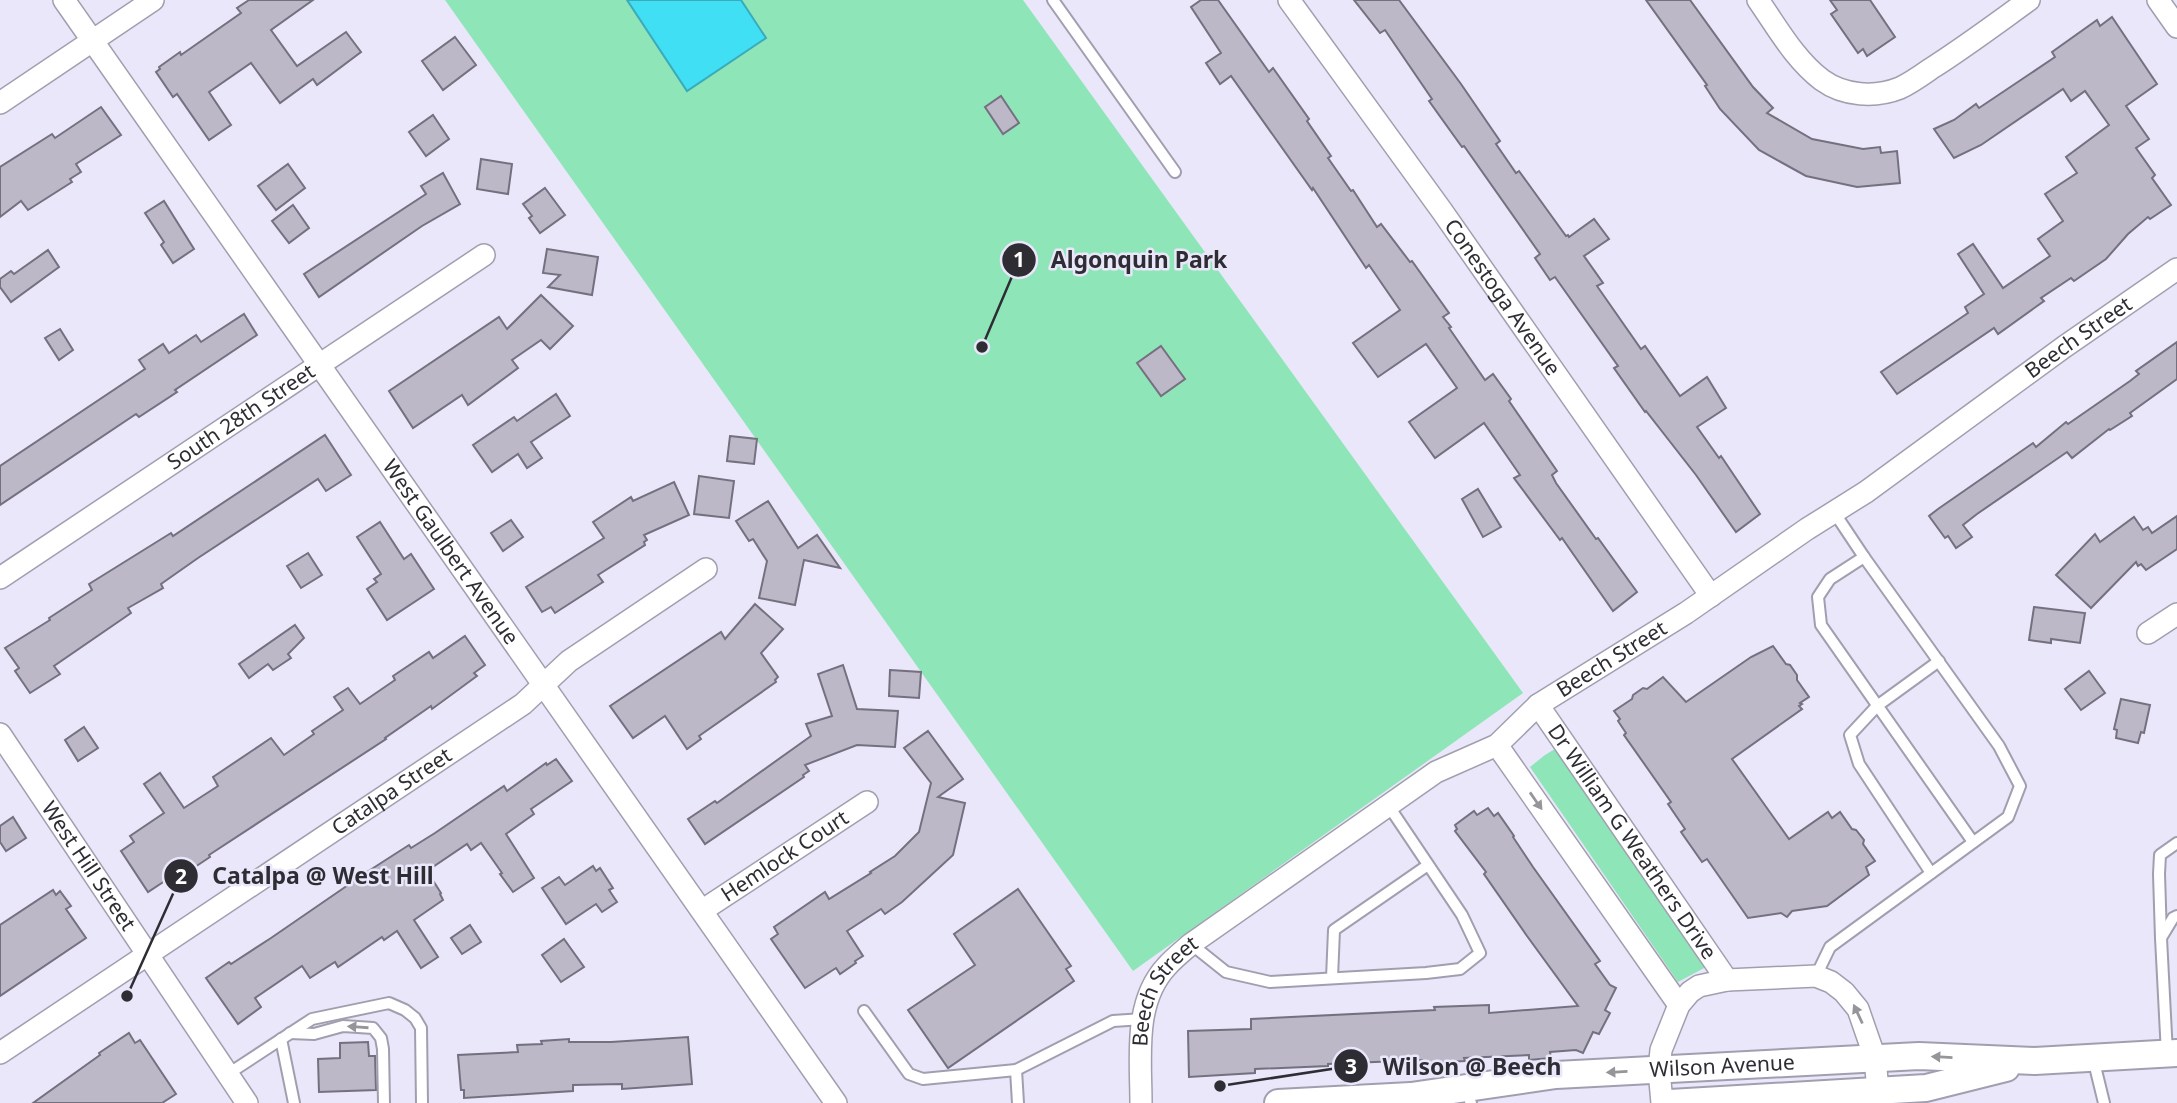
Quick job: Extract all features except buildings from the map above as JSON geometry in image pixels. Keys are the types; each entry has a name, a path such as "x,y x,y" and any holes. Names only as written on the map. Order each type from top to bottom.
{"street":[{"name":"West Gaulbert Avenue","path":"64,0 836,1103"},
{"path":"0,103 153,0"},
{"name":"Conestoga Avenue","path":"1289,0 1442,211 1711,596"},
{"path":"1758,0 1795,53 1822,80 1838,89 1862,94 1886,92 1902,87 2029,0"},
{"path":"2158,0 2177,27"},
{"name":"South 28th Street","path":"0,578 484,254"},
{"name":"Beech Street","path":"1141,1103 1143,1019 1148,996 1165,968 1191,944 1436,772 1497,745 1538,705 1711,596 1866,492 2064,347 2177,269"},
{"name":"Catalpa Street","path":"0,1053 523,704 569,661 706,569"},
{"path":"2148,633 2177,614"},
{"name":"Dr William G Weathers Drive","path":"1538,705 1727,980"},
{"name":"West Hill Street","path":"0,734 247,1103"},
{"path":"1497,745 1679,1005 1661,1050 1659,1070 1662,1103"},
{"name":"Hemlock Court","path":"702,911 867,802"},
{"path":"1816,976 1831,982 1844,992 1858,1009 1875,1058 1875,1097"},
{"name":"Dr William G Weathers Drive","path":"1679,1005 1699,986 1727,980 1816,976"},
{"name":"Wilson Avenue","path":"1406,1099 1556,1075 1919,1056 2035,1061 2172,1053"},
{"name":"Wilson Avenue","path":"1670,1103 1875,1097 1926,1088 2035,1061"},
{"name":"Wilson Avenue","path":"1278,1103 1406,1099 1478,1102"}],"lane":[{"path":"1053,0 1175,172"},
{"path":"1816,976 1829,947 2008,817 2020,786 1999,746 1834,512"},
{"path":"1864,558 1830,579 1818,597 1821,625 1973,842"},
{"path":"1931,873 1859,764 1850,735 1877,706 1939,662"},
{"path":"1191,944 1226,972 1270,982 1460,969 1480,953 1462,915 1388,805"},
{"path":"2172,1053 2161,938 2159,874 2161,855 2177,843"},
{"path":"1332,978 1334,930 1428,865"},
{"path":"2161,938 2177,916"},
{"path":"228,1074 312,1018 389,1003 405,1010 415,1018 421,1028 422,1103"},
{"path":"864,1011 909,1074 923,1079 1016,1069 1113,1021 1143,1019"},
{"path":"286,1036 314,1034 343,1026 373,1028 381,1038 384,1103"},
{"path":"286,1036 294,1103"},
{"path":"2093,1058 2104,1103"},
{"path":"1016,1069 1018,1103"}],"green space":[{"path":"445,0 1023,0 1523,693 1133,971"},
{"path":"1560,746 1706,967 1678,982 1530,767"}],"water":[{"path":"627,0 741,0 766,38 687,91"}],"place":[{"name":"Algonquin Park","path":"982,347"},
{"name":"Catalpa @ West Hill","path":"127,996"},
{"name":"Wilson @ Beech","path":"1220,1086"}]}
